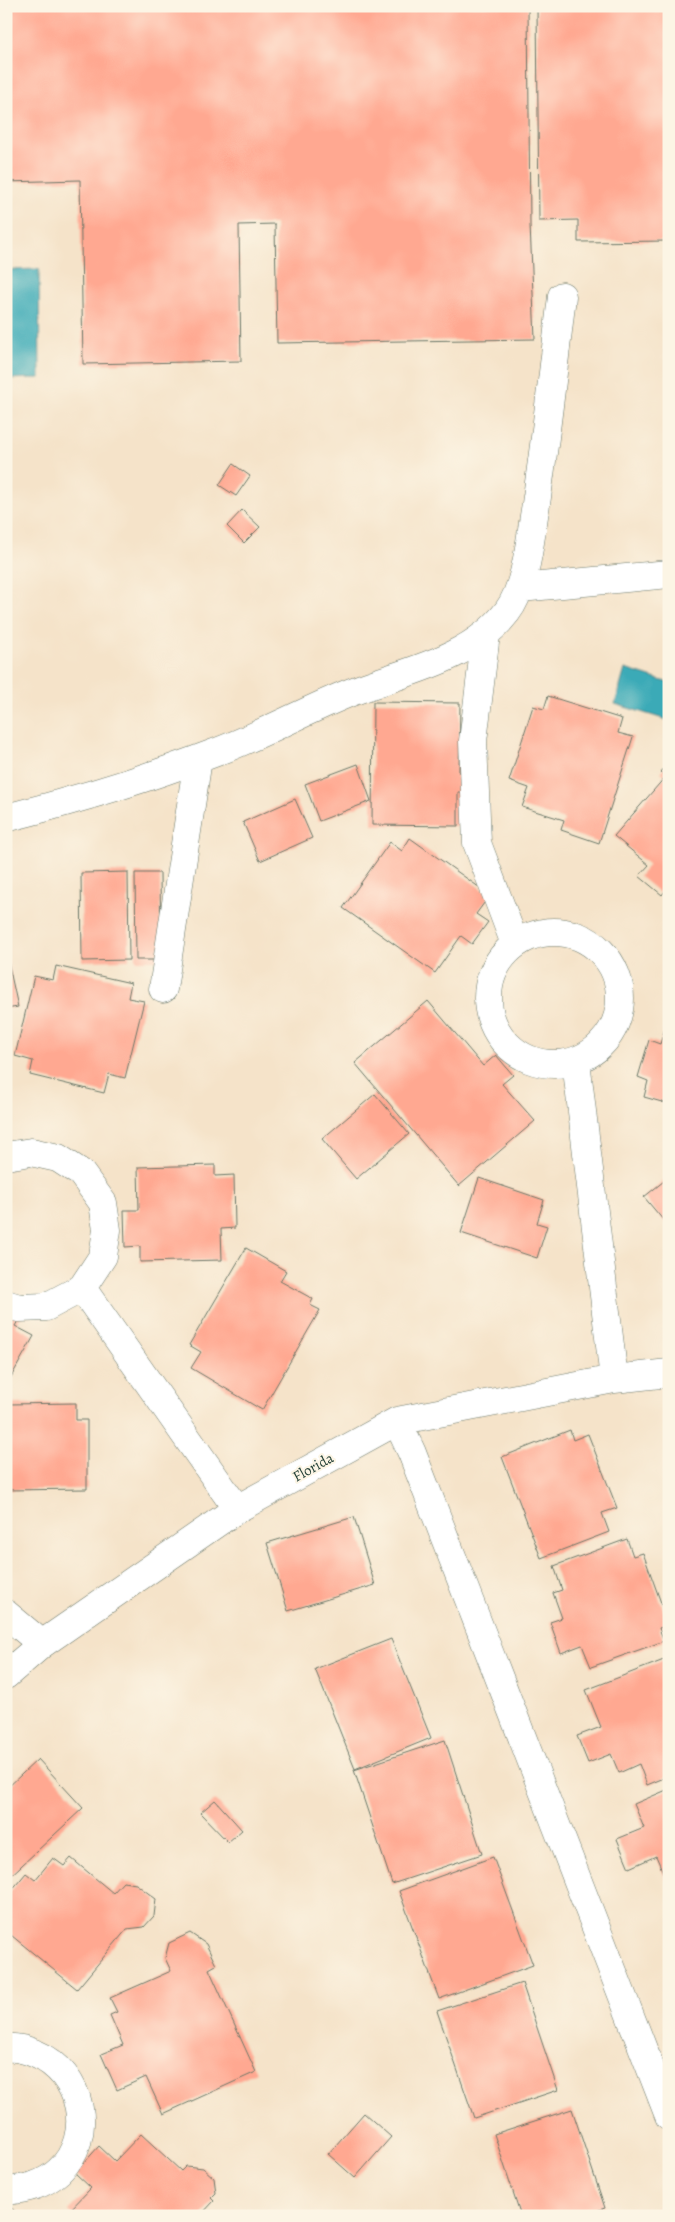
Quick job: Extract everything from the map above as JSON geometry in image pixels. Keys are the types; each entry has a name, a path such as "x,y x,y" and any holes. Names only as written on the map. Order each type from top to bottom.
{"street":[{"path":"6,818 89,797 198,759 354,691 444,659 486,634 507,612 520,588 549,419 562,296"},
{"path":"520,588 669,574"},
{"path":"486,634 473,741 477,843 515,944"},
{"path":"163,989 198,759"},
{"path":"545,932 561,932 580,936 597,947 610,962 618,980 621,1000 618,1020 604,1042 594,1051 576,1061 557,1064 529,1059 520,1055 505,1043 494,1027 488,1009 488,990 493,971 503,955 515,944 529,936 545,932"},
{"path":"576,1061 614,1379"},
{"path":"6,1156 32,1152 58,1158 81,1173 102,1203 108,1230 103,1256 82,1288 46,1307 19,1308 6,1304"},
{"path":"82,1288 237,1509"},
{"name":"Florida","path":"6,1674 42,1644 237,1509 397,1421 614,1379 669,1374"},
{"path":"397,1421 419,1471 669,2116"},
{"path":"6,1614 42,1644"},
{"path":"6,2048 28,2051 45,2058 59,2069 70,2083 78,2100 81,2119 78,2138 71,2156 59,2171 43,2182 25,2189 6,2191"}],"water":[{"path":"39,269 40,378 6,379 6,270"},
{"path":"625,669 669,683 667,720 615,704"}],"building":[{"path":"6,6 528,6 530,225 535,339 277,343 275,224 239,225 241,361 83,364 80,180 6,182"},
{"path":"537,6 669,6 669,241 578,242 578,220 539,221"},
{"path":"233,464 250,476 236,496 219,485"},
{"path":"242,510 260,527 244,543 227,526"},
{"path":"548,696 622,719 618,733 633,737 599,843 561,830 564,820 522,807 529,788 509,781 533,706 544,709"},
{"path":"373,702 460,703 459,772 473,772 473,792 458,792 458,826 372,825"},
{"path":"669,762 669,886 662,895 639,876 649,865 614,836 666,776 661,772"},
{"path":"358,764 371,801 319,821 305,784"},
{"path":"295,799 312,838 260,861 243,822"},
{"path":"410,838 490,895 476,914 488,922 472,944 461,936 435,973 343,908 390,842 402,851"},
{"path":"128,872 129,960 82,961 81,873"},
{"path":"135,873 160,873 161,960 136,960"},
{"path":"6,952 18,1007 6,1009"},
{"path":"56,966 131,983 128,998 144,1001 125,1078 109,1074 104,1093 30,1075 33,1061 15,1056 34,976 53,980"},
{"path":"428,1001 483,1066 496,1055 513,1075 502,1084 535,1121 459,1186 355,1063"},
{"path":"669,1015 669,1104 644,1097 648,1081 638,1077 649,1040 660,1044"},
{"path":"375,1094 409,1134 356,1179 322,1139"},
{"path":"215,1165 215,1176 234,1175 235,1228 221,1229 222,1260 140,1262 140,1246 125,1247 124,1210 139,1210 138,1167"},
{"path":"669,1177 669,1227 644,1197"},
{"path":"479,1178 544,1200 537,1223 547,1226 537,1258 461,1233"},
{"path":"246,1248 286,1271 280,1281 313,1299 310,1305 320,1310 262,1410 191,1368 201,1352 189,1345"},
{"path":"6,1308 21,1316 15,1326 34,1336 6,1386"},
{"path":"76,1403 76,1420 87,1420 87,1489 6,1490 8,1404"},
{"path":"570,1430 573,1440 588,1434 617,1508 602,1513 609,1532 541,1558 502,1457"},
{"path":"354,1517 375,1585 288,1611 267,1543"},
{"path":"627,1539 633,1556 643,1553 669,1625 659,1628 664,1641 591,1667 582,1645 561,1653 550,1622 562,1618 553,1593 562,1590 554,1566"},
{"path":"391,1639 431,1738 355,1769 315,1669"},
{"path":"669,1658 669,1776 647,1785 639,1764 619,1773 611,1754 588,1763 577,1736 601,1727 586,1690"},
{"path":"445,1740 482,1854 392,1884 354,1770"},
{"path":"38,1759 83,1808 6,1880 6,1789"},
{"path":"669,1789 669,1886 656,1856 629,1868 617,1839 644,1828 634,1804"},
{"path":"215,1800 242,1830 228,1842 200,1813"},
{"path":"493,1857 533,1965 439,1999 399,1891"},
{"path":"53,1858 64,1866 71,1858 113,1893 123,1882 136,1884 156,1899 154,1916 144,1927 127,1929 77,1989 6,1931 6,1897 26,1873 35,1880"},
{"path":"190,1933 206,1944 216,1965 209,1969 256,2072 163,2114 146,2077 117,2090 101,2054 123,2045 110,2015 117,2012 110,1998 171,1971 165,1958 169,1943"},
{"path":"522,1983 558,2090 474,2118 437,2011"},
{"path":"572,2109 605,2208 581,2216 521,2216 494,2134"},
{"path":"364,2113 391,2137 355,2178 328,2154"},
{"path":"141,2134 181,2171 186,2166 203,2168 214,2178 216,2193 211,2198 214,2201 200,2216 74,2216 69,2211 91,2188 75,2173 99,2146 115,2161"},
{"path":"6,2203 20,2216 6,2216"}]}
